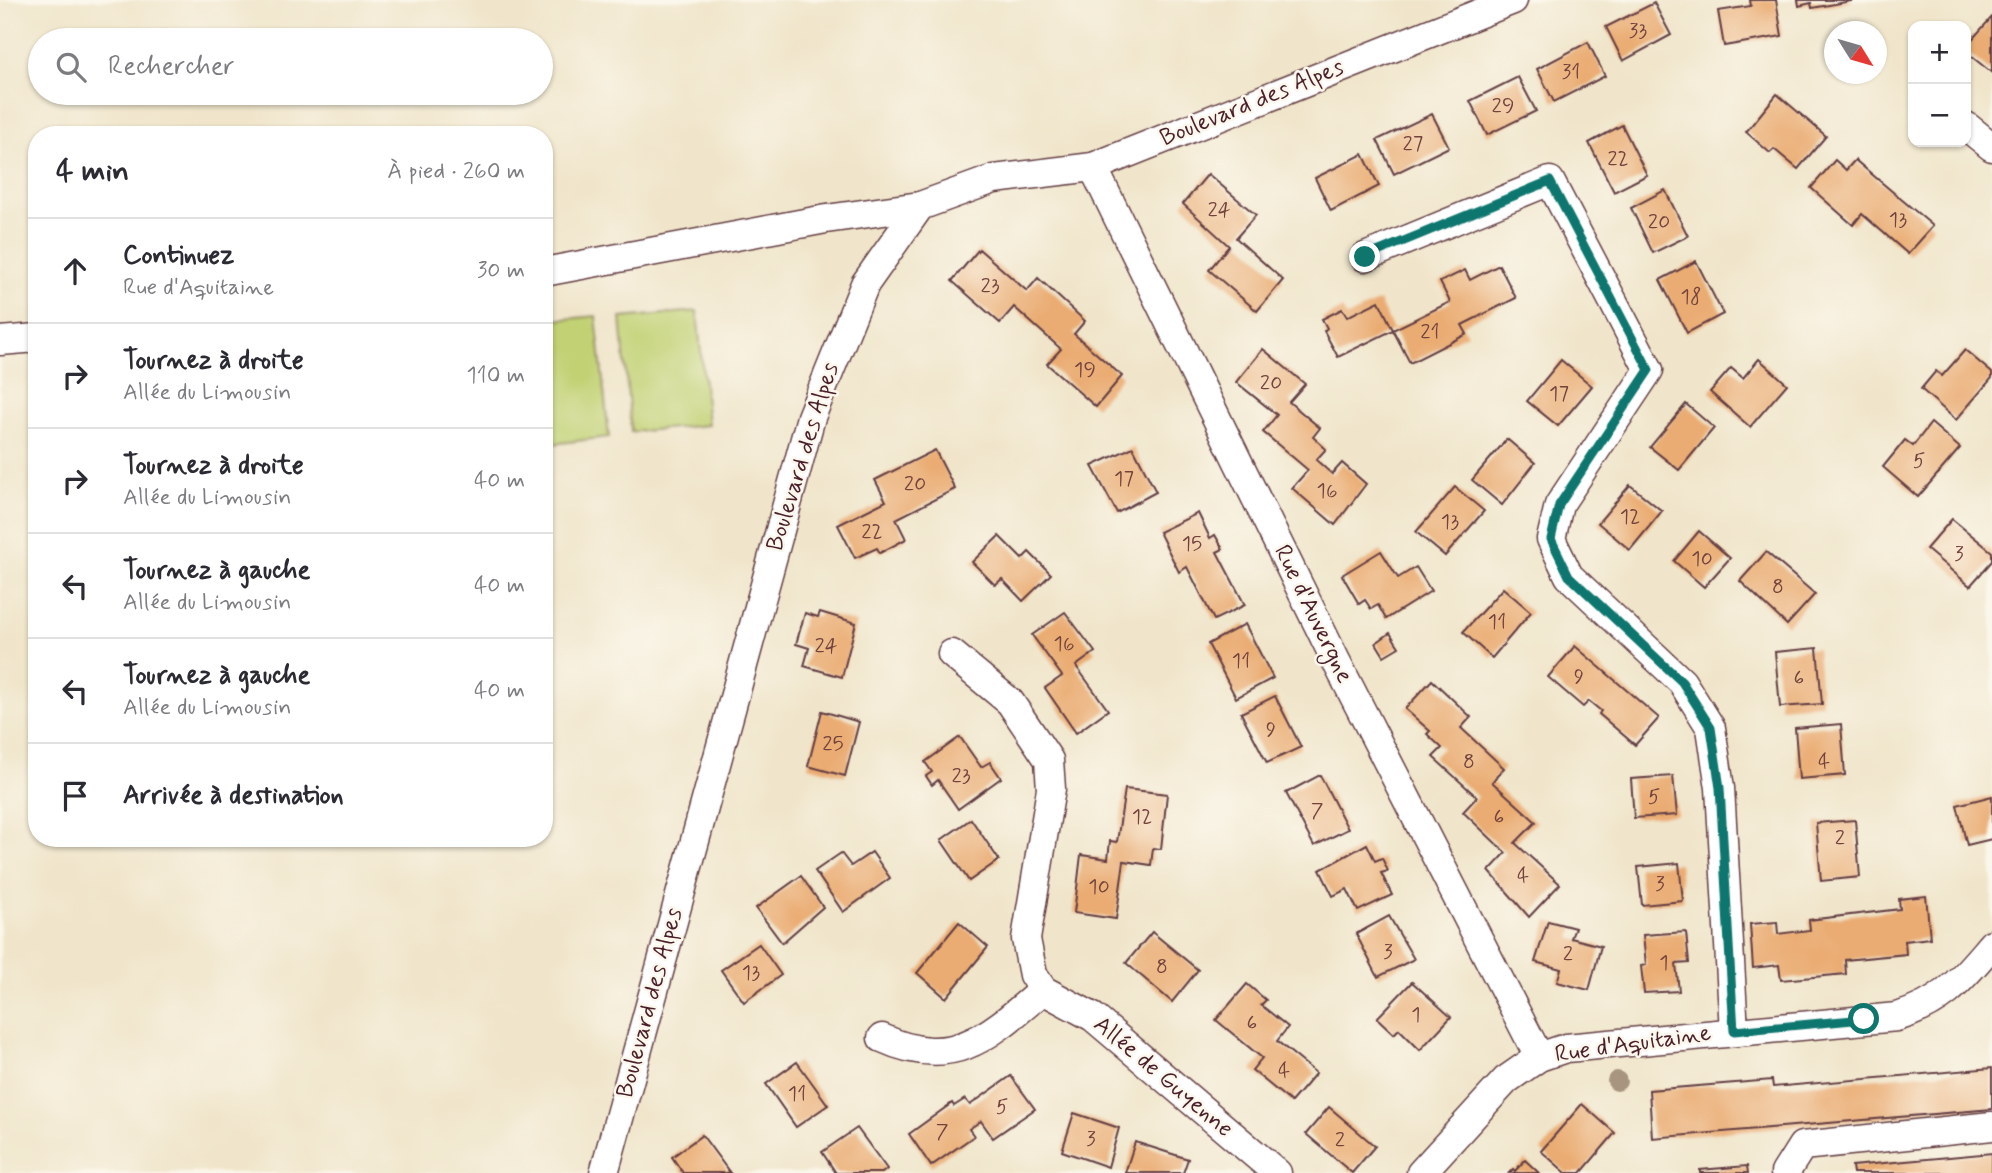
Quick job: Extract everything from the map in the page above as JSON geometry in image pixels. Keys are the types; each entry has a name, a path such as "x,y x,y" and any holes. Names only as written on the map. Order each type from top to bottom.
{"street":[{"name":"Boulevard des Alpes","path":"604,1173 811,416 865,284 920,206 994,179 1093,167 1514,0"},
{"path":"1971,130 1992,147"},
{"name":"Rue d'Auvergne","path":"1093,167 1336,662 1519,1024 1539,1057"},
{"path":"1365,257 1550,181 1649,370 1559,505 1551,539 1569,576 1682,682 1711,728 1720,788 1734,1031"},
{"path":"553,270 826,219 920,206"},
{"path":"0,341 28,339"},
{"path":"881,1038 922,1052 947,1053 996,1030 1043,990 1033,975 1026,939 1051,789 1049,760 1010,702 952,654"},
{"name":"Rue d'Aquitaine","path":"1421,1173 1492,1093 1539,1057 1566,1048 1897,1017 1923,1009 1943,997 1992,944"},
{"name":"Allée de Guyenne","path":"1043,990 1093,1017 1277,1173"},
{"path":"1785,1173 1802,1146 1992,1126"}],"green space":[{"path":"697,311 708,425 631,432 621,318"},
{"path":"596,316 609,437 553,444 553,320"}],"building":[{"path":"1750,0 1776,0 1782,36 1724,46 1718,11 1751,6"},
{"path":"1798,0 1852,1 1812,8 1811,3 1799,6"},
{"path":"1654,3 1671,35 1623,61 1606,27"},
{"path":"1992,17 1992,73 1971,56 1971,40"},
{"path":"1588,42 1605,76 1554,102 1537,69"},
{"path":"1518,77 1536,111 1487,135 1470,101"},
{"path":"1777,94 1826,136 1798,169 1774,149 1770,153 1746,132"},
{"path":"1432,114 1449,147 1394,174 1377,140"},
{"path":"1622,125 1647,175 1614,192 1589,143"},
{"path":"1363,154 1379,186 1331,211 1315,178"},
{"path":"1835,160 1846,170 1855,160 1933,226 1908,254 1862,214 1853,225 1811,188"},
{"path":"1208,174 1256,215 1236,238 1283,280 1257,311 1209,270 1229,246 1183,204"},
{"path":"1665,190 1688,236 1653,253 1631,208"},
{"path":"979,249 1027,291 1038,278 1085,321 1074,334 1122,376 1096,407 1047,364 1061,349 1014,307 1000,323 952,281"},
{"path":"1696,261 1723,314 1687,333 1660,280"},
{"path":"1499,265 1516,298 1462,325 1467,334 1410,363 1393,330 1450,302 1440,282 1465,270 1470,280"},
{"path":"1379,301 1393,330 1338,357 1324,331 1327,328 1322,319 1342,309 1347,317"},
{"path":"1263,349 1305,384 1289,402 1320,428 1313,437 1326,449 1316,460 1332,474 1342,463 1366,484 1335,525 1292,488 1308,470 1263,432 1277,415 1236,382"},
{"path":"1965,350 1992,373 1992,378 1956,420 1921,389 1936,371 1942,376"},
{"path":"1759,359 1787,384 1750,427 1710,392 1731,368 1743,378"},
{"path":"1561,360 1592,386 1558,426 1527,401"},
{"path":"1686,404 1714,428 1679,470 1650,447"},
{"path":"1931,423 1960,448 1918,497 1883,467 1905,440 1913,446"},
{"path":"1507,439 1535,463 1502,505 1472,480"},
{"path":"1133,447 1156,492 1117,513 1092,466"},
{"path":"935,450 955,489 896,519 906,539 880,553 877,548 855,558 838,525 886,501 875,480"},
{"path":"1630,485 1662,511 1630,550 1598,523"},
{"path":"1455,487 1484,511 1445,556 1416,532"},
{"path":"1198,513 1210,538 1215,535 1223,549 1217,552 1245,605 1214,620 1187,567 1179,572 1159,532"},
{"path":"1952,519 1992,552 1992,561 1970,586 1926,549"},
{"path":"1699,531 1730,558 1704,587 1674,561"},
{"path":"999,536 1022,559 1029,552 1051,574 1023,601 1002,579 995,585 972,562"},
{"path":"1381,551 1398,578 1416,567 1431,591 1386,619 1378,605 1371,609 1365,600 1359,604 1342,575"},
{"path":"1766,552 1815,594 1787,625 1740,581"},
{"path":"1503,588 1531,612 1492,658 1463,632"},
{"path":"820,612 856,623 842,677 804,666 809,648 796,644 805,613 818,617"},
{"path":"1065,612 1095,652 1076,666 1108,710 1076,733 1045,688 1062,676 1032,635"},
{"path":"1245,624 1273,678 1236,698 1208,644"},
{"path":"1390,633 1399,647 1384,656 1376,643"},
{"path":"1575,646 1659,718 1635,745 1599,714 1601,711 1589,701 1583,707 1548,677"},
{"path":"1817,648 1822,704 1780,707 1775,652"},
{"path":"1432,680 1471,717 1461,728 1504,768 1492,782 1536,822 1515,843 1560,884 1529,917 1489,871 1506,853 1463,812 1477,797 1433,757 1442,748 1427,734 1430,731 1405,709"},
{"path":"1275,696 1301,747 1267,763 1241,713"},
{"path":"822,711 859,722 845,776 808,766"},
{"path":"1841,724 1845,775 1799,779 1795,728"},
{"path":"960,737 981,767 990,762 1001,778 958,809 938,780 932,785 926,776 932,772 925,762"},
{"path":"1320,775 1348,829 1314,846 1286,793"},
{"path":"1673,776 1677,815 1634,818 1631,779"},
{"path":"1125,789 1167,794 1161,849 1153,848 1151,865 1124,861 1116,919 1074,913 1081,855 1108,859 1110,841 1117,842"},
{"path":"1992,796 1992,839 1967,845 1957,805"},
{"path":"971,819 999,860 969,881 941,840"},
{"path":"1855,820 1860,877 1821,881 1816,823"},
{"path":"1367,844 1375,861 1382,858 1388,871 1381,873 1392,895 1358,911 1347,889 1333,896 1320,870"},
{"path":"872,852 890,878 843,912 815,871 841,853 851,866"},
{"path":"1679,863 1683,901 1642,905 1638,867"},
{"path":"801,876 823,907 782,943 756,908"},
{"path":"1926,896 1930,938 1905,941 1906,954 1845,960 1846,974 1781,980 1779,965 1753,968 1750,924 1777,922 1778,934 1810,930 1809,920 1900,909 1899,899"},
{"path":"1389,916 1414,959 1378,977 1356,934"},
{"path":"1548,921 1575,928 1571,938 1601,946 1589,990 1557,982 1561,969 1535,962"},
{"path":"959,922 988,947 946,998 917,973"},
{"path":"1152,932 1198,970 1172,1002 1126,963"},
{"path":"1686,932 1689,963 1676,964 1679,991 1644,993 1641,966 1646,965 1643,935"},
{"path":"759,944 781,975 744,1002 721,970"},
{"path":"1412,982 1451,1017 1420,1050 1399,1029 1394,1034 1377,1018"},
{"path":"1247,984 1266,1000 1261,1005 1288,1027 1277,1041 1316,1073 1291,1102 1252,1070 1262,1058 1216,1020"},
{"path":"797,1062 828,1105 796,1127 766,1084"},
{"path":"1992,1068 1992,1109 1652,1138 1649,1090 1772,1080 1773,1087"},
{"path":"1011,1076 1035,1109 993,1138 981,1121 969,1129 974,1136 931,1166 909,1134 952,1103 954,1106 965,1099 970,1105"},
{"path":"1582,1104 1615,1133 1581,1173 1566,1173 1541,1151"},
{"path":"1329,1107 1375,1146 1352,1173 1306,1134"},
{"path":"1074,1113 1119,1128 1108,1167 1062,1151"},
{"path":"857,1128 887,1169 882,1173 836,1173 822,1152"},
{"path":"702,1135 730,1173 683,1173 672,1157"},
{"path":"1135,1142 1188,1159 1183,1173 1125,1173"},
{"path":"1992,1153 1992,1173 1853,1173 1852,1166"},
{"path":"1525,1160 1539,1173 1509,1173 1513,1169 1515,1171"},
{"path":"1747,1166 1748,1173 1700,1173 1700,1170"}],"route":[{"path":"1365,257 1550,181 1649,370 1559,505 1551,539 1569,576 1682,682 1711,728 1720,788 1734,1031 1864,1019"}]}
